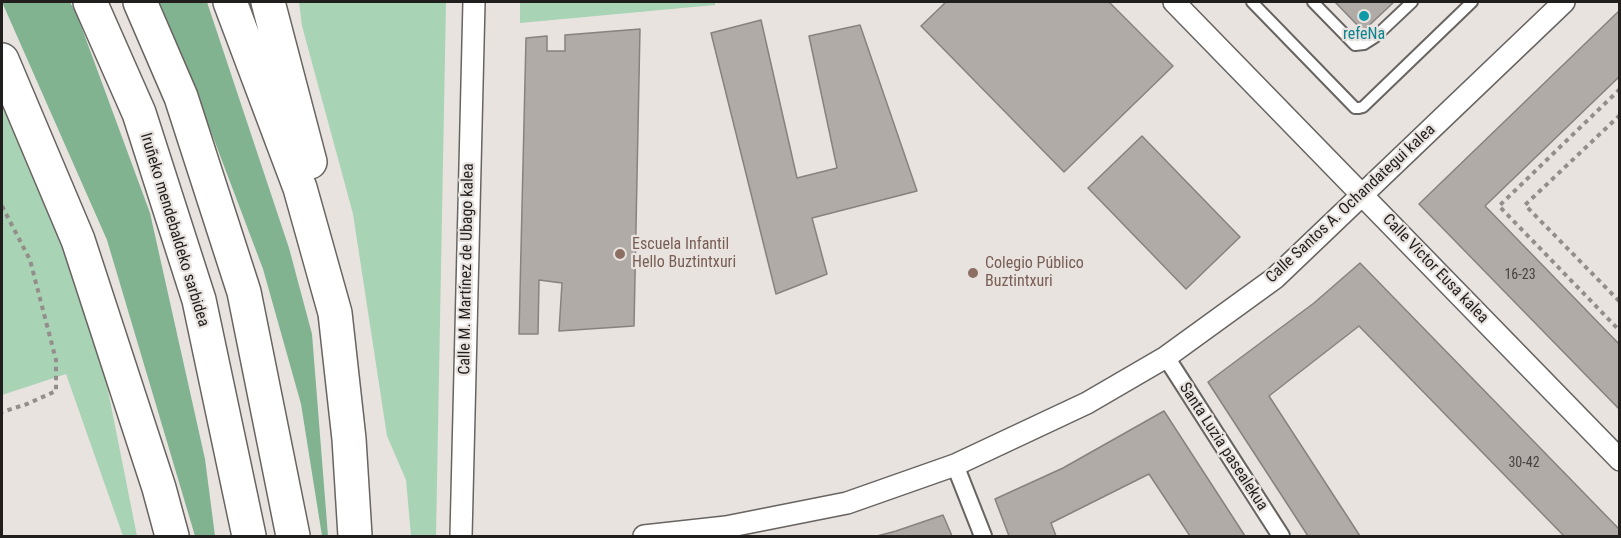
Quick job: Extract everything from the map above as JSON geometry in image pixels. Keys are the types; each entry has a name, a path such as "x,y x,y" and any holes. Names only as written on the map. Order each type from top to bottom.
{"highway":[{"name":"Iruñeko mendebaldeko sarbidea","path":"90,2 139,113 199,300 249,537"},
{"path":"140,2 181,98 244,292 293,537"},
{"path":"230,2 300,189 335,313 349,439 355,537"},
{"path":"268,2 321,205 363,402 362,537"},
{"path":"2,60 78,240 159,488 172,537"},
{"path":"2,107 78,240"}],"street":[{"name":"Calle M. Martínez de Ubago kalea","path":"461,537 474,2"},
{"name":"Calle Victor Eusa kalea","path":"1174,2 1620,460"},
{"name":"Calle Santos A. Ochandategui kalea","path":"644,537 727,532 847,503 955,465 1087,403 1166,357 1275,278 1564,2"},
{"name":"Santa Luzia pasealekua","path":"1166,357 1281,537"},
{"path":"955,465 983,537"}],"lane":[{"path":"1252,2 1355,108 1364,107 1472,2"},
{"path":"1313,2 1355,45 1364,44 1375,37 1412,2"}],"path":[{"path":"1620,89 1499,206 1620,331"},
{"path":"1620,115 1525,205 1620,302"},
{"path":"2,206 30,260 56,360 56,391 2,412"}],"green space":[{"path":"2,2 70,2 77,15 150,213 205,459 215,536 195,536 107,240"},
{"path":"158,2 207,2 289,248 312,334 328,536 322,536 301,404 263,269 207,121"},
{"path":"299,2 446,2 436,536 411,536 406,480 387,436 353,214 302,26"},
{"path":"520,2 715,2 715,5 520,23"},
{"path":"2,70 78,240 137,536 123,536 66,374 2,395"}],"building":[{"path":"946,2 1109,2 1173,66 1064,172 921,26"},
{"name":"refeNa","path":"1335,2 1394,2 1363,31"},
{"path":"1620,10 1620,76 1485,206 1620,345 1620,410 1419,204"},
{"path":"761,20 797,178 837,168 809,36 860,25 917,191 812,218 827,274 776,294 711,33"},
{"name":"Escuela Infantil Hello Buztintxuri","path":"640,29 634,326 559,331 562,283 539,280 538,334 519,334 526,38 547,36 547,51 565,51 565,35"},
{"path":"1142,136 1240,237 1186,289 1088,188"},
{"path":"1360,263 1620,530 1620,536 1564,536 1359,326 1269,396 1360,536 1308,536 1208,382 1314,303"},
{"path":"1164,411 1245,536 1190,536 1149,474 1051,523 1056,536 1009,536 995,499 1063,468"},
{"path":"943,515 952,536 877,536 896,531"}],"place":[{"name":"refeNa","path":"1364,16"},
{"name":"Escuela Infantil Hello Buztintxuri","path":"620,254"},
{"name":"Colegio Público Buztintxuri","path":"973,273"}]}
